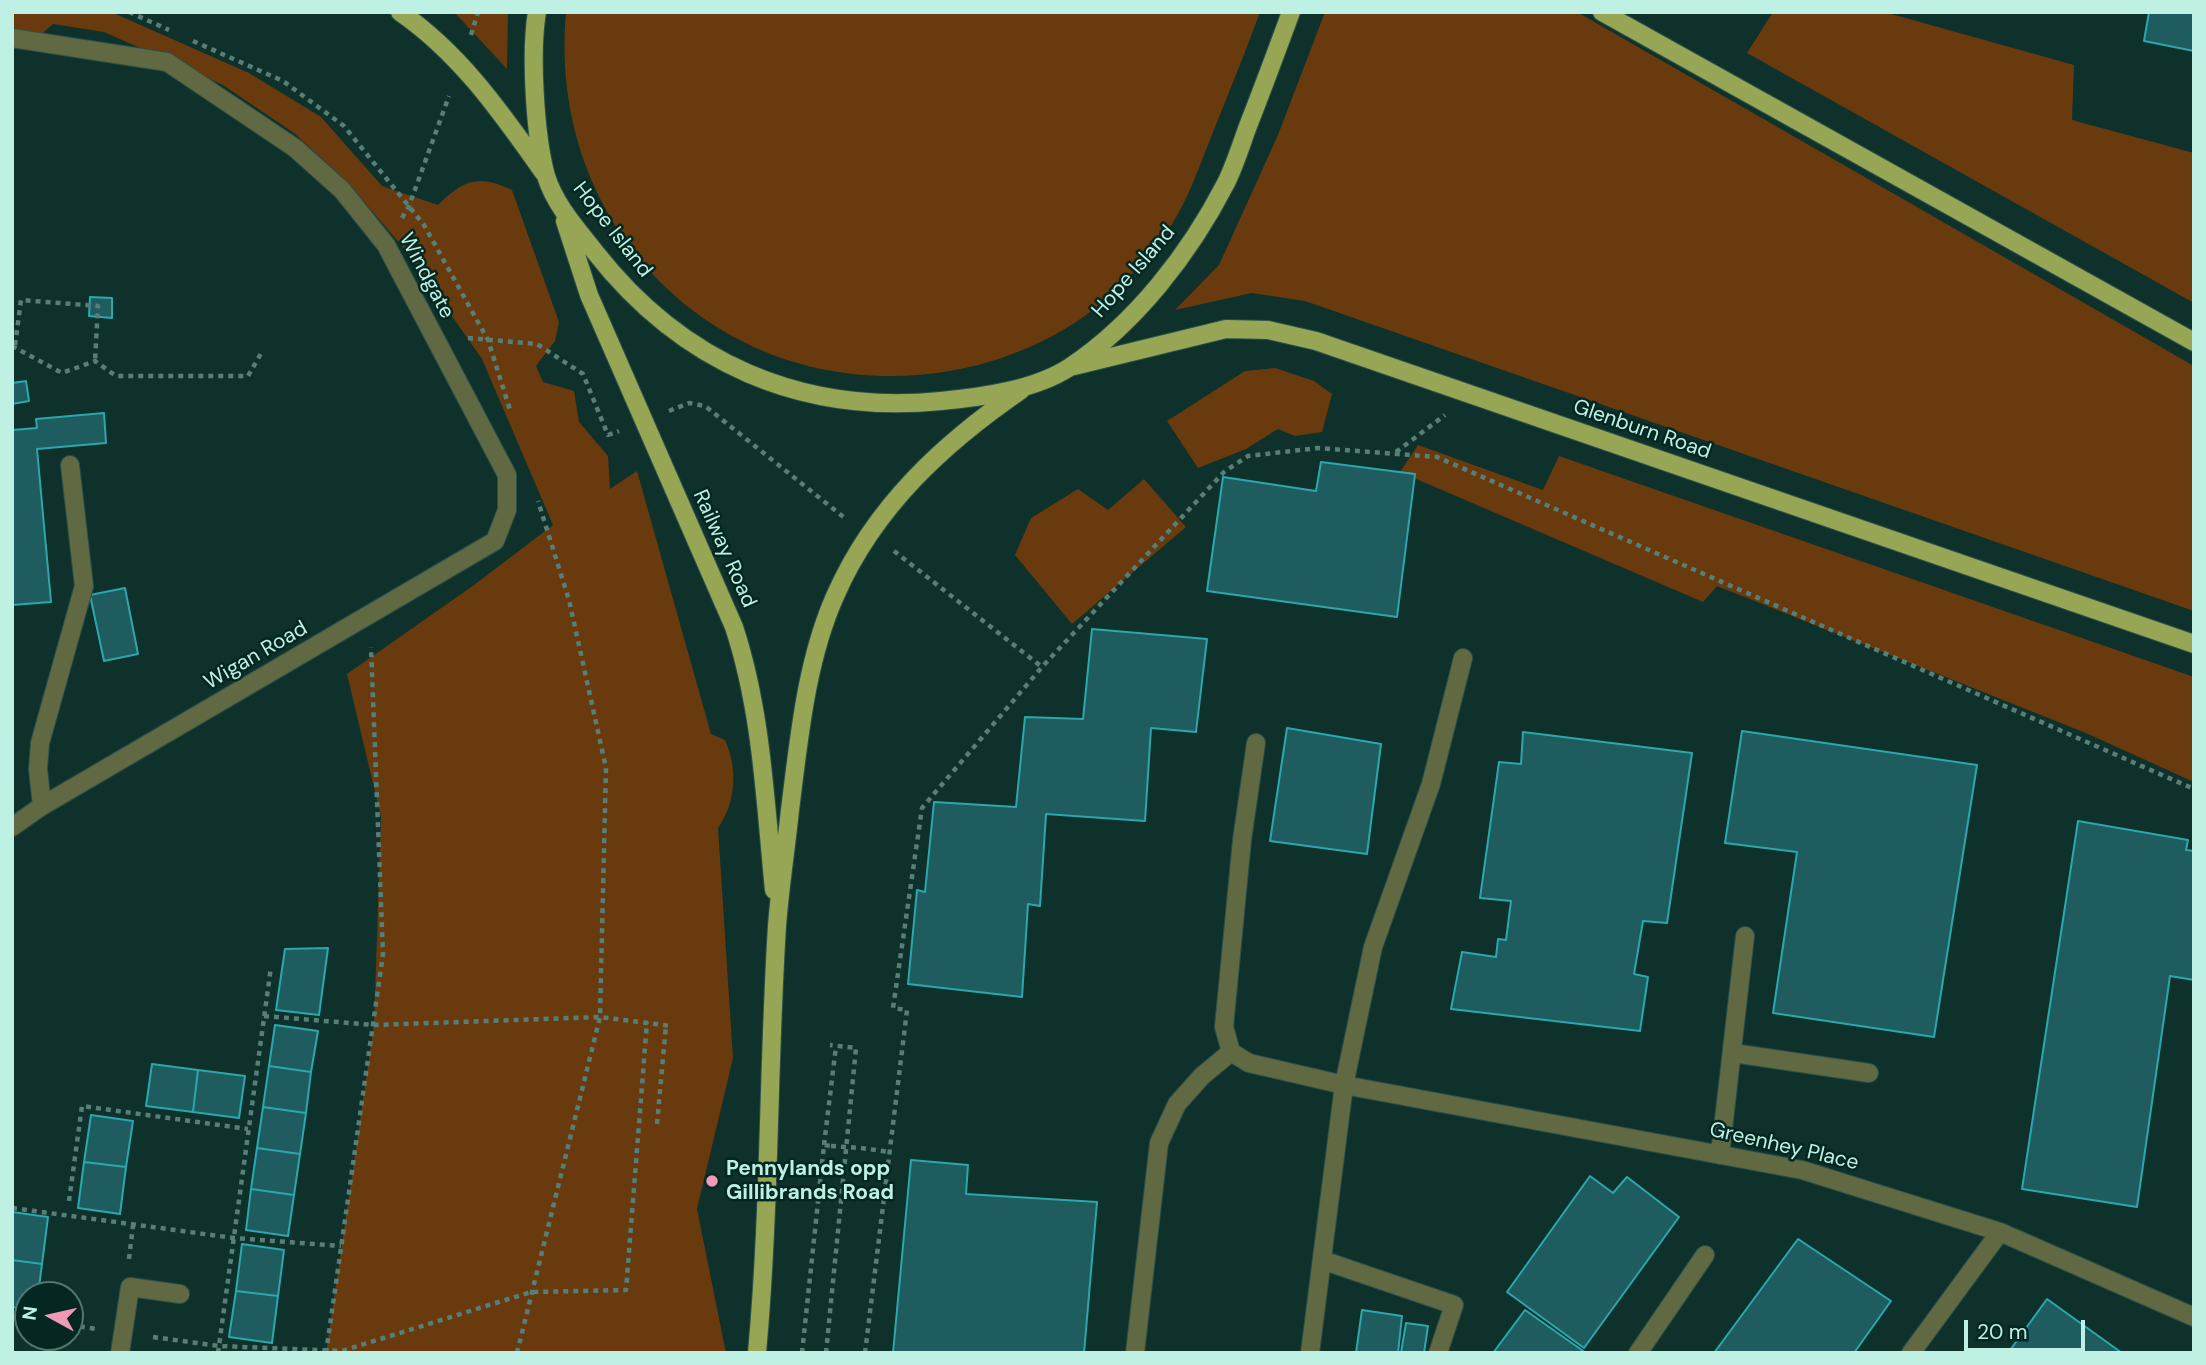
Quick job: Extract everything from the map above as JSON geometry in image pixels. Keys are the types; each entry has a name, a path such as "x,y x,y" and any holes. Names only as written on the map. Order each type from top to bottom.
{"main road":[{"path":"400,12 461,64 495,103 546,176"},
{"name":"Hope Island","path":"537,12 535,94 546,176 561,209 606,266 655,317 715,359 774,385 836,401 896,406 965,399 1030,384 1068,368 1123,323 1198,233 1228,181 1291,12"},
{"path":"1602,12 2194,342"},
{"name":"Railway Road","path":"561,209 589,295 734,627 748,670 757,715 777,925"},
{"name":"Glenburn Road","path":"1068,368 1226,329 1268,330 1316,341 2194,644"},
{"name":"Railway Road","path":"757,1353 777,925 799,735 817,653 835,594 869,534 897,495 936,455 983,416 1030,384"}],"street":[{"name":"Windgate","path":"12,38 167,62 295,148 342,190 386,245 507,475 507,510"},
{"path":"42,806 38,769 40,743 84,586 70,465"},
{"name":"Wigan Road","path":"12,827 42,806 495,541 507,510"},
{"path":"1310,1353 1345,1085 1373,947 1431,784 1463,658"},
{"path":"1135,1353 1159,1143 1177,1104 1202,1076 1231,1052 1224,1027 1242,840 1256,743"},
{"path":"1720,1155 1745,936"},
{"name":"Greenhey Place","path":"1231,1052 1249,1063 1345,1085 1802,1170 2000,1232 2194,1317"},
{"path":"1733,1053 1869,1073"},
{"path":"1911,1353 2000,1232"},
{"path":"1638,1353 1705,1255"},
{"path":"1322,1260 1454,1305 1438,1353"},
{"path":"120,1353 130,1287 180,1294"}],"path":[{"path":"129,12 176,33"},
{"path":"188,38 283,81 344,127 424,225 488,340 513,420"},
{"path":"386,245 409,206 449,96"},
{"path":"21,300 98,306 95,361 62,373 14,346 21,300"},
{"path":"431,335 537,344 583,374 608,435 689,403 705,406 839,514 1042,667"},
{"path":"95,361 116,376 248,376 263,350"},
{"path":"865,1353 907,1010 892,1008 922,808 1042,667 1236,462 1248,456 1318,448 1437,457 2194,789"},
{"path":"517,1353 600,1017 606,768 569,600 538,500"},
{"path":"326,1351 383,954 369,616"},
{"path":"218,1350 271,967"},
{"path":"264,1016 374,1025 600,1017 669,1025 657,1124"},
{"path":"123,1333 218,1350 342,1351 531,1292 626,1290 647,1023"},
{"path":"802,1353 833,1046 856,1048 826,1353"},
{"path":"69,1201 82,1106 248,1129"},
{"path":"824,1145 890,1152"},
{"path":"12,1208 234,1238 341,1246"},
{"path":"129,1252 133,1225"}],"shaded area":[{"path":"12,12 111,12 249,73 321,117 382,186 438,205 456,190 472,182 489,182 512,190 559,322 555,341 536,366 543,382 574,391 579,422 608,456 610,489 637,471 711,734 725,740 732,762 732,797 718,828 733,1058 697,1209 726,1353 326,1353 374,1025 381,817 347,674 474,585 553,525 482,359 408,253 347,182 294,133 223,85 104,32 53,24 38,37 12,32"},
{"path":"454,12 508,12 507,69"},
{"path":"566,12 1260,12 1182,206 1156,247 1109,296 1073,324 1011,355 944,372 864,375 789,360 722,330 665,286 619,231 586,165 567,92"},
{"path":"1325,12 1577,12 2194,366 2194,611 1305,301 1252,293 1175,310 1219,265 1278,135"},
{"path":"1773,12 1884,12 2074,65 2072,120 2194,153 2194,303 1747,53"},
{"path":"1275,368 1314,381 1332,394 1322,432 1295,436 1278,429 1246,449 1198,468 1167,421 1245,371"},
{"path":"1418,445 1543,490 1559,456 2194,677 2194,782 2086,733 1717,586 1703,602 1400,472"},
{"path":"1144,479 1186,527 1072,624 1015,555 1031,518 1078,489 1108,510"}],"building":[{"path":"2149,12 2194,12 2194,51 2144,41"},
{"path":"90,297 112,298 112,318 89,316"},
{"path":"26,381 29,401 12,404 12,383"},
{"path":"104,413 106,443 37,449 51,602 12,605 12,430 37,428 36,419"},
{"path":"1321,462 1415,474 1397,617 1207,591 1223,477 1316,491"},
{"path":"125,588 138,654 104,661 90,595"},
{"path":"1092,629 1207,639 1196,732 1151,728 1145,821 1046,814 1040,906 1028,904 1022,997 908,984 917,890 925,892 934,802 1016,807 1025,717 1083,719"},
{"path":"1287,728 1381,744 1367,854 1270,841"},
{"path":"1742,731 1977,765 1934,1037 1773,1013 1797,852 1725,843"},
{"path":"1523,732 1692,753 1667,923 1643,921 1634,974 1648,977 1640,1031 1451,1009 1462,952 1496,957 1498,939 1506,940 1511,901 1480,898 1499,762 1521,764"},
{"path":"2078,821 2188,840 2186,850 2194,851 2194,980 2170,976 2137,1207 2022,1189"},
{"path":"328,948 319,1015 276,1010 285,949"},
{"path":"275,1025 318,1031 311,1072 269,1066"},
{"path":"152,1064 198,1070 193,1112 146,1106"},
{"path":"269,1066 311,1072 306,1113 263,1107"},
{"path":"198,1070 245,1076 239,1118 193,1112"},
{"path":"263,1107 306,1113 300,1154 257,1148"},
{"path":"91,1115 133,1121 126,1167 84,1162"},
{"path":"257,1148 300,1154 294,1195 251,1189"},
{"path":"911,1160 968,1165 966,1194 1097,1202 1084,1353 893,1353"},
{"path":"84,1162 126,1167 120,1214 78,1208"},
{"path":"1590,1176 1613,1193 1627,1177 1679,1217 1584,1348 1507,1292"},
{"path":"251,1189 294,1195 288,1236 246,1230"},
{"path":"12,1212 48,1217 42,1264 12,1260"},
{"path":"1798,1239 1891,1301 1854,1353 1714,1353"},
{"path":"242,1244 284,1250 278,1296 236,1291"},
{"path":"12,1260 42,1264 40,1281 14,1281 12,1307"},
{"path":"236,1291 278,1296 272,1343 229,1337"},
{"path":"2047,1299 2122,1353 2008,1353"},
{"path":"1362,1310 1402,1316 1398,1353 1356,1353"},
{"path":"1525,1310 1586,1353 1493,1353"},
{"path":"1406,1323 1428,1326 1424,1353 1401,1353"}],"place":[{"name":"Pennylands opp Gillibrands Road","path":"712,1181"}]}
